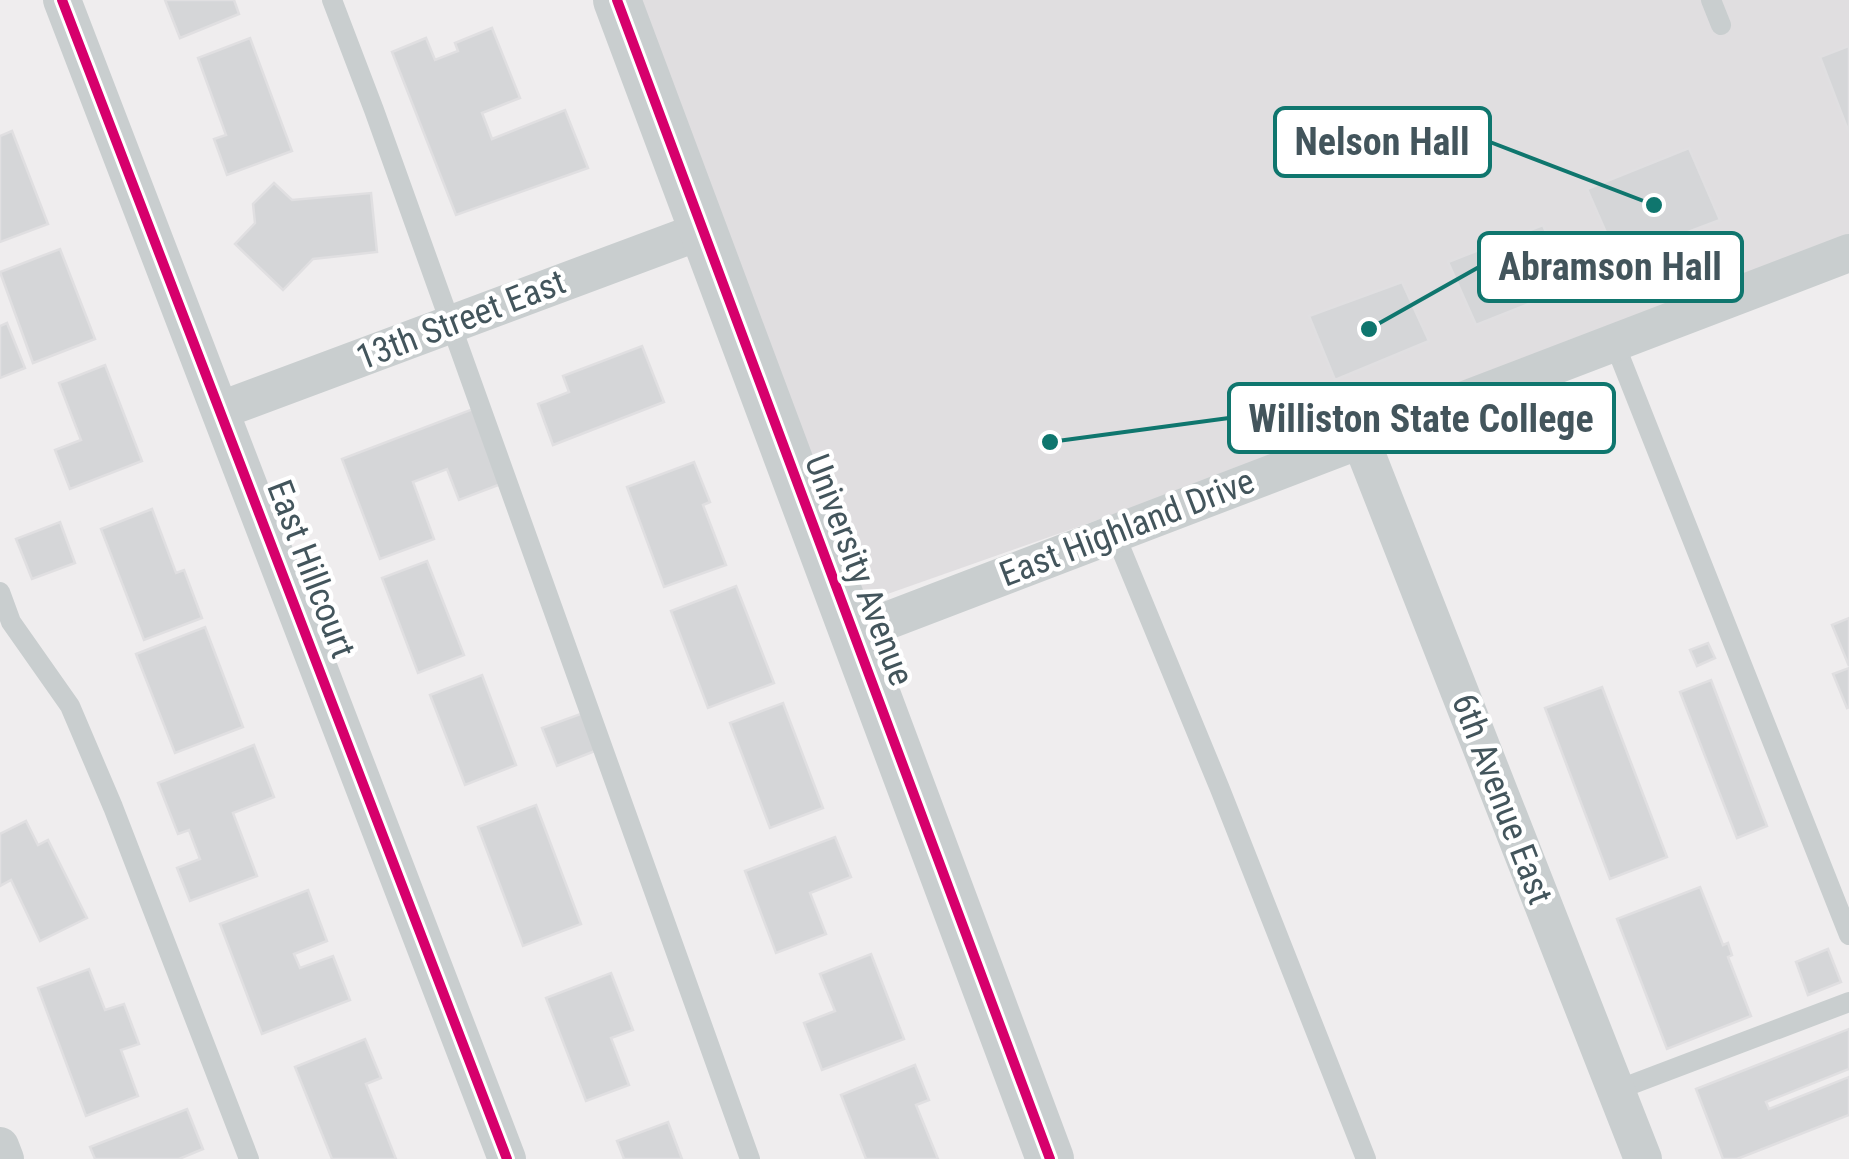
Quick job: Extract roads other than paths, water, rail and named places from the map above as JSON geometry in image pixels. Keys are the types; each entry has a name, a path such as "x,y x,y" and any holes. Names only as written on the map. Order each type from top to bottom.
{"street":[{"name":"East Hillcourt","path":"62,0 507,1159"},
{"name":"University Avenue","path":"617,0 1050,1159"},
{"name":"13th Street East","path":"221,410 701,230"},
{"name":"East Highland Drive","path":"855,633 1849,253"},
{"name":"6th Avenue East","path":"1360,438 1643,1159"},
{"path":"0,1146 5,1159"}],"lane":[{"path":"332,0 750,1159"},
{"path":"1711,0 1721,25"},
{"path":"1614,342 1849,935"},
{"path":"1114,532 1228,807 1366,1159"},
{"path":"0,592 12,622 70,706 249,1159"},
{"path":"1617,1090 1849,1002"}],"place":[{"name":"Nelson Hall","path":"1654,205"},
{"name":"Abramson Hall","path":"1369,329"},
{"name":"Williston State College","path":"1050,442"}]}
